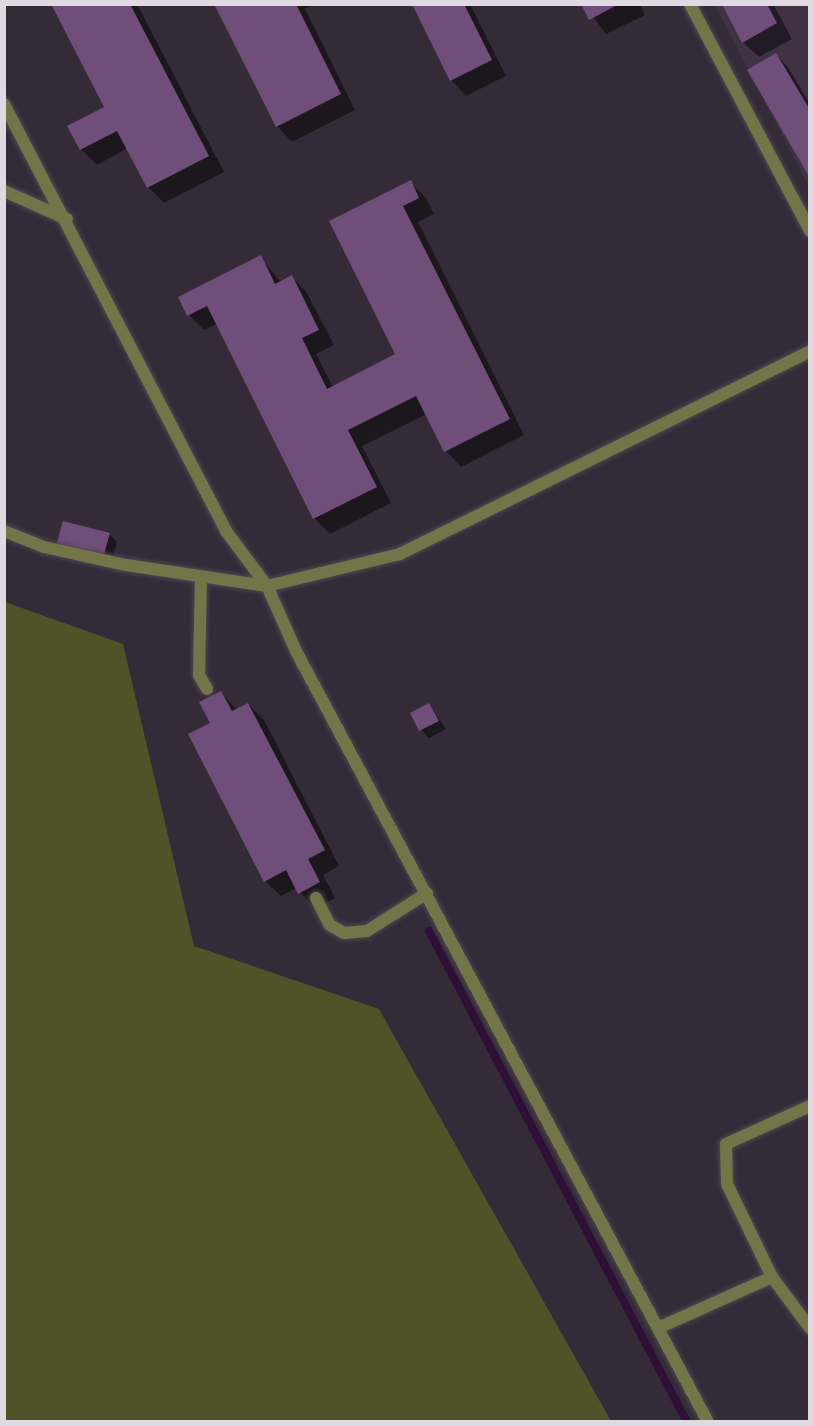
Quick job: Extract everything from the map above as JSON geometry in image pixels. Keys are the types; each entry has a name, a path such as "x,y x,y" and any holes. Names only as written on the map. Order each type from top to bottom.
{"street":[{"path":"690,4 810,231"},
{"path":"4,104 67,219 226,531 267,586 297,653 708,1422"},
{"path":"4,191 67,219"},
{"path":"4,531 44,547 201,578 267,586 400,554 810,351"},
{"path":"201,578 199,675 207,689"},
{"path":"316,898 330,925 344,933 367,931 427,893"},
{"path":"810,1106 726,1144 727,1184 772,1277 810,1328"},
{"path":"658,1328 772,1277"}],"shaded area":[{"path":"715,5 809,5 809,187"},
{"path":"5,602 123,644 194,946 379,1009 611,1421 5,1421"}],"building":[{"path":"51,4 130,4 209,156 147,188 117,131 80,150 67,126 104,107"},
{"path":"214,4 296,4 341,94 276,127"},
{"path":"412,4 464,4 492,60 450,81"},
{"path":"581,4 619,4 589,20"},
{"path":"722,4 767,4 777,23 742,43"},
{"path":"776,53 810,110 810,178 747,70"},
{"path":"411,180 419,198 403,206 510,419 444,452 416,396 348,430 377,487 313,519 207,306 187,316 178,297 261,255 275,284 292,275 319,330 302,338 327,389 395,354 329,221"},
{"path":"63,521 110,533 103,558 56,546"},
{"path":"221,691 232,711 248,703 325,850 308,859 320,882 298,894 286,870 264,882 188,734 210,723 199,702"},
{"path":"429,703 439,721 419,731 410,713"}],"waterway":[{"path":"429,931 687,1422"}]}
